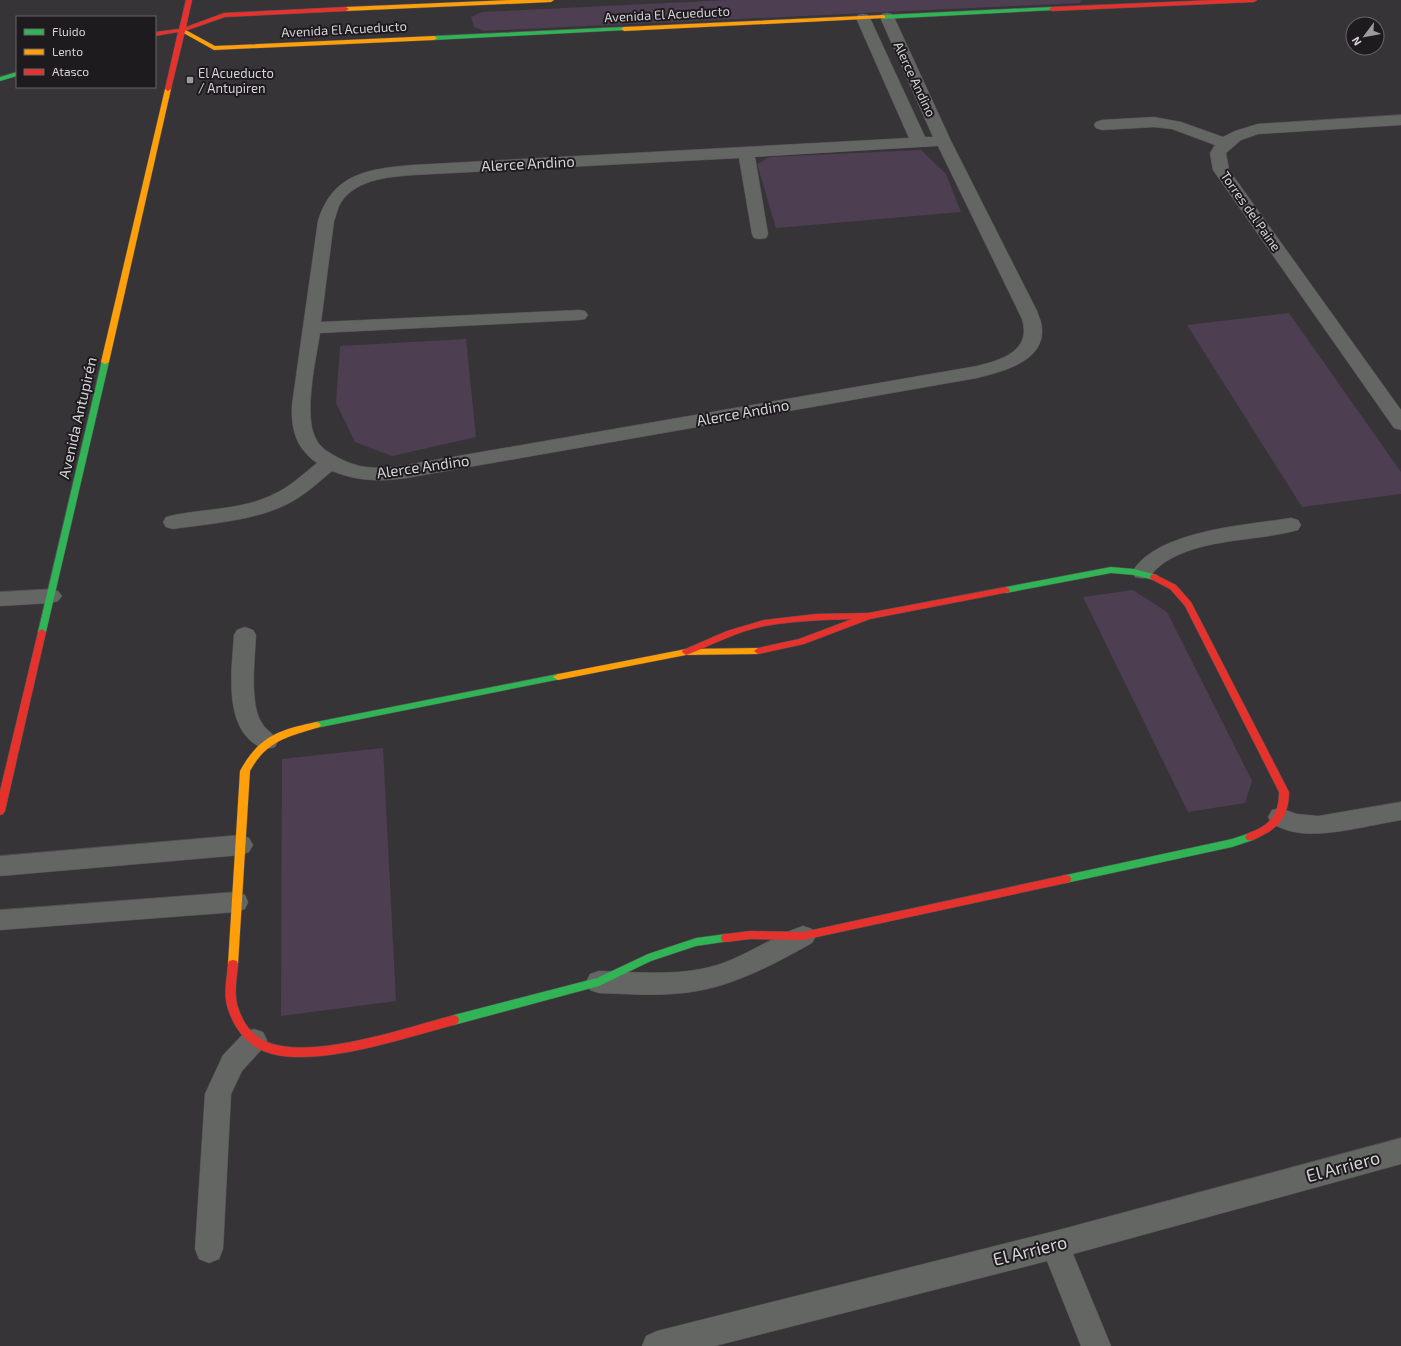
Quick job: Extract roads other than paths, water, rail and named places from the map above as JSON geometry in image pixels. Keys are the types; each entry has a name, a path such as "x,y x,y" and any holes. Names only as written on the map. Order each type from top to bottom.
{"street":[{"name":"Avenida Antupirén","path":"0,811 189,0"},
{"name":"Avenida El Acueducto","path":"156,34 182,30 224,15 551,0"},
{"name":"Avenida El Acueducto","path":"182,30 214,48 446,34 887,17 1120,3 1254,0"},
{"name":"Alerce Andino","path":"887,17 943,141 1028,311 1032,323 1032,340 1019,355 992,368 977,372 382,475 363,474 348,470 331,462 316,451 306,440 301,420 311,328 326,222 330,204 343,190 366,178 380,174 413,170 746,153 943,141"},
{"name":"Alerce Andino","path":"863,18 919,142"},
{"path":"0,79 16,74"},
{"path":"1102,125 1154,122 1175,125 1224,143 1242,132 1258,128 1401,120"},
{"name":"Torres del Paine","path":"1224,143 1218,153 1221,170 1401,424"},
{"path":"746,153 760,234"},
{"path":"311,328 579,315"},
{"path":"173,522 245,509 278,500 293,492 331,462"},
{"path":"1142,572 1155,559 1182,545 1291,525"},
{"path":"686,652 730,633 764,623 816,617 868,616 1111,570 1142,572 1170,585 1182,594 1284,792 1285,809 1269,829 1252,837 1232,843 803,936 750,935 696,942 648,958 599,982 336,1050 315,1053 295,1053 275,1049 254,1040 243,1028 234,1013 231,993 245,771 252,756 267,741 294,730 312,726 686,652 737,652 778,648 827,633 868,616"},
{"path":"0,599 51,596"},
{"path":"245,635 245,702 253,729 267,741"},
{"path":"1280,817 1295,823 1318,825 1401,811"},
{"path":"0,866 241,845"},
{"path":"0,920 236,902"},
{"path":"599,982 654,984 708,978 758,960 803,936"},
{"path":"209,1249 218,1094 232,1063 254,1040"},
{"name":"El Arriero","path":"657,1346 1055,1245 1401,1151"},
{"path":"1055,1245 1096,1346"}],"place":[{"name":"El Acueducto / Antupiren","path":"190,80"}]}
